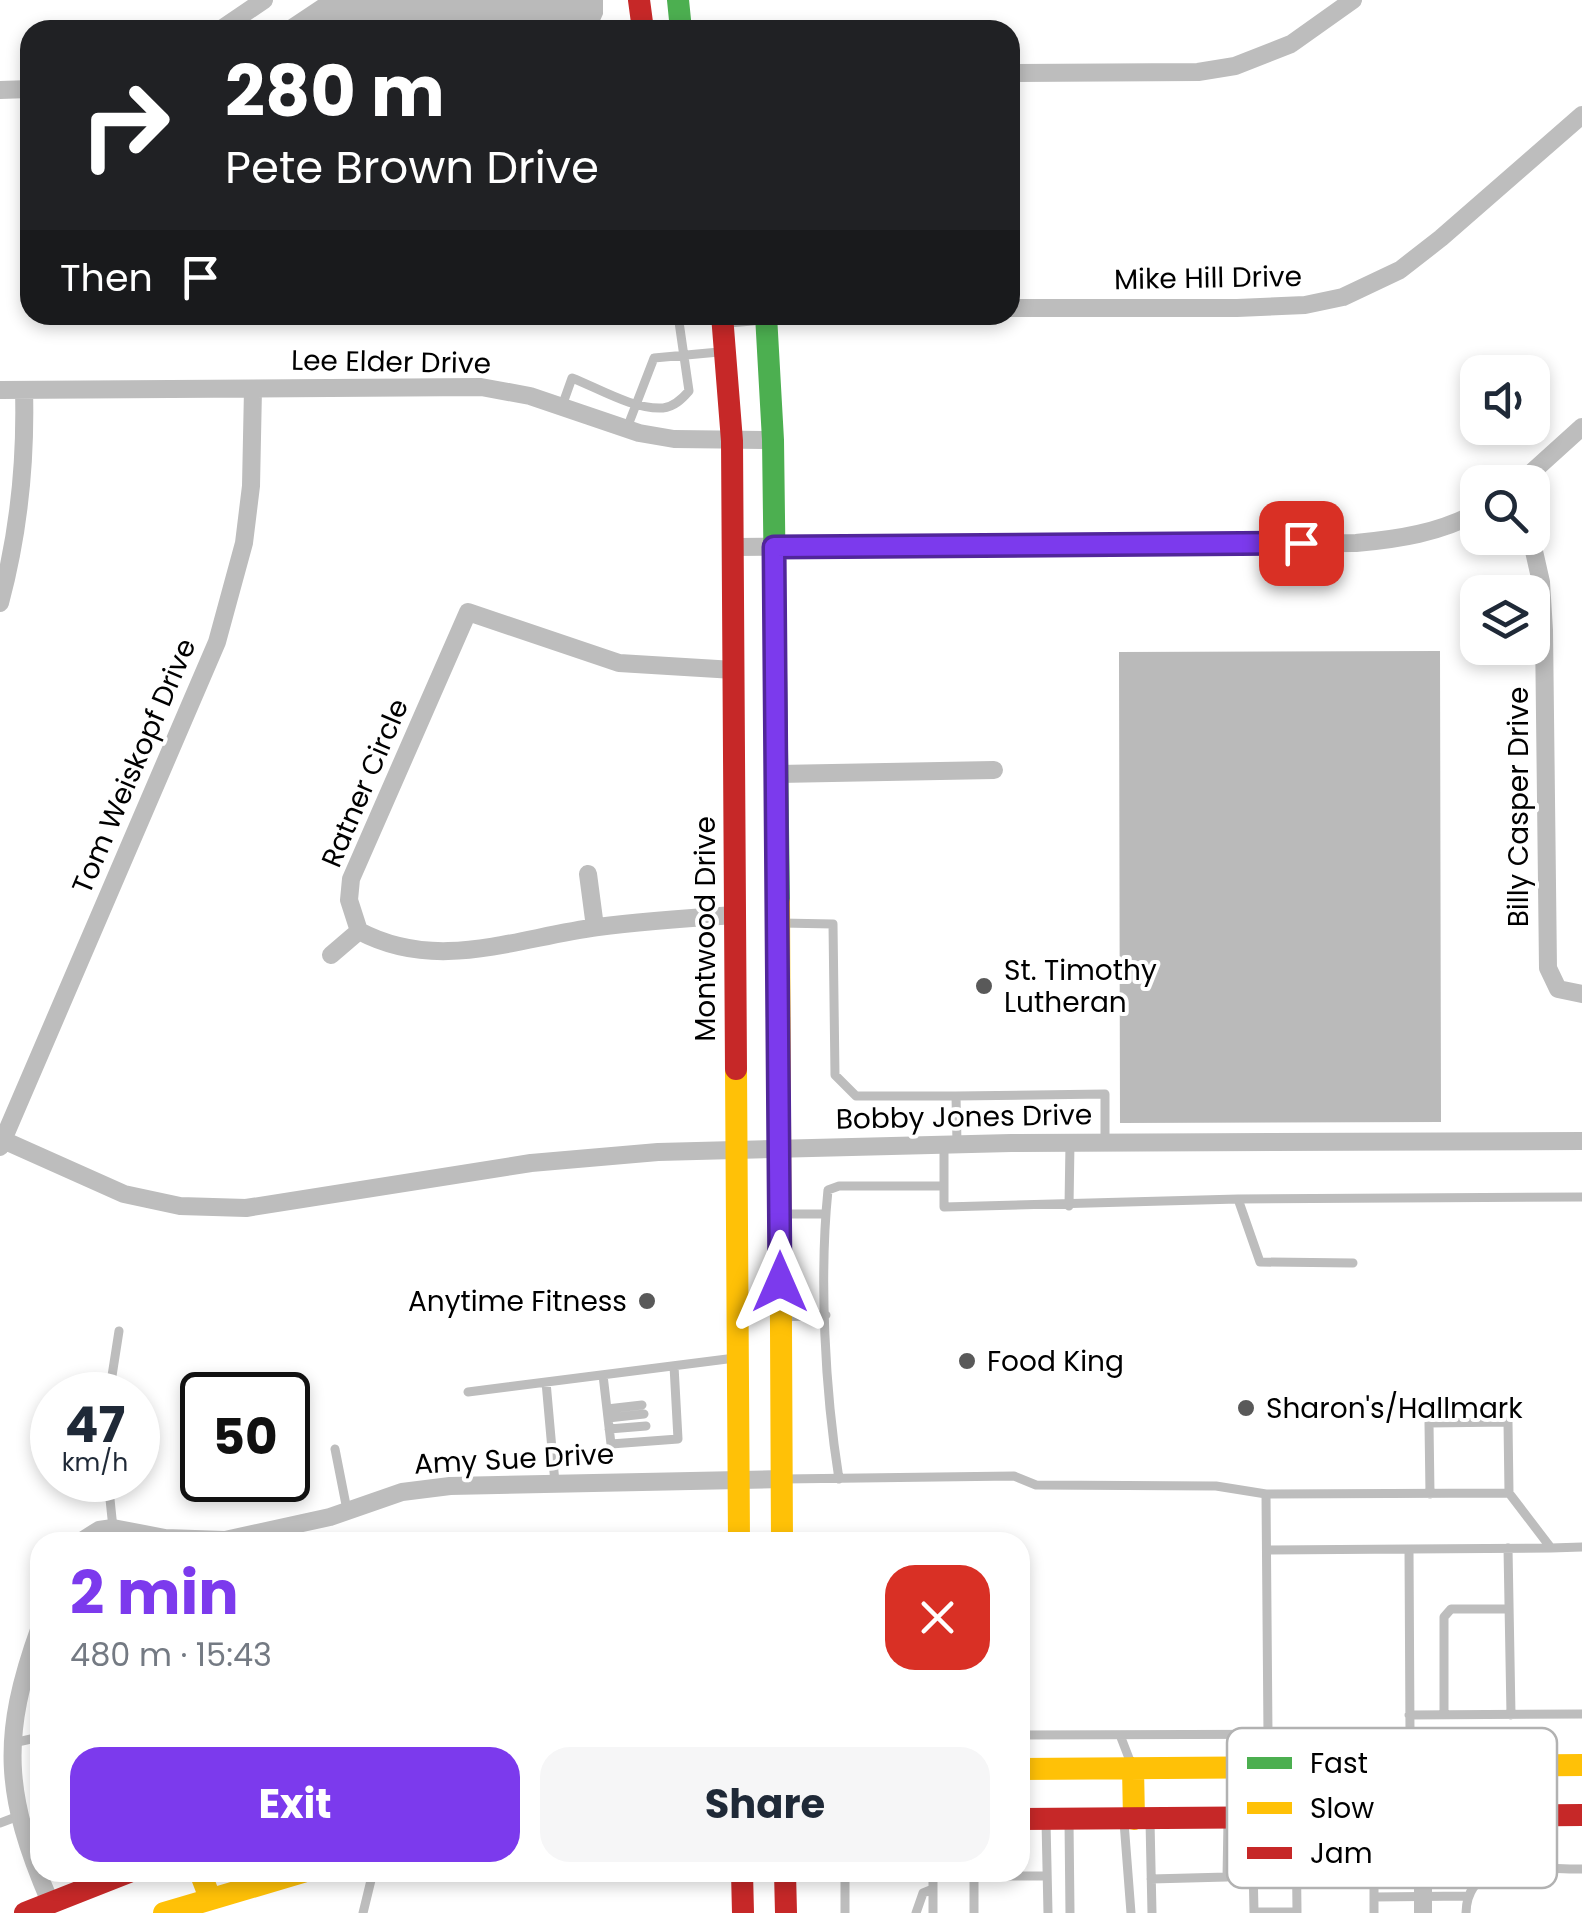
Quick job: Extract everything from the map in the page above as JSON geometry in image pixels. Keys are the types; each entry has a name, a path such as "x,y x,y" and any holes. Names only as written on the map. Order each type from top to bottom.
{"main road":[{"name":"Montwood Drive","path":"724,325 734,548 739,1532"},
{"path":"768,325 774,440 778,774 782,1532"},
{"path":"1557,1765 1582,1765"},
{"path":"1030,1769 1227,1767"},
{"path":"1133,1768 1136,1819"},
{"path":"1557,1815 1582,1815"},
{"path":"1030,1819 1227,1818"},
{"path":"25,1913 102,1882"},
{"path":"204,1882 210,1898"},
{"path":"164,1913 267,1882"},
{"path":"742,1882 743,1913"},
{"path":"785,1882 786,1913"}],"street":[{"path":"235,20 264,0"},
{"path":"1020,73 1198,72 1235,66 1292,44 1353,0"},
{"name":"Mike Hill Drive","path":"1020,308 1254,308 1304,306 1343,297 1400,270 1582,115"},
{"name":"Lee Elder Drive","path":"0,390 481,387 530,396 626,429 674,439 774,440"},
{"name":"Tom Weiskopf Drive","path":"2,1144 217,642 244,542 251,486 253,388"},
{"path":"0,603 17,531 24,472 24,390"},
{"path":"1540,465 1582,426"},
{"path":"734,548 1356,543 1416,536 1460,520"},
{"name":"Billy Casper Drive","path":"1535,555 1544,630 1548,968 1558,988 1582,994"},
{"name":"Ratner Circle","path":"358,931 349,900 351,880 468,612 619,663 734,670"},
{"path":"778,774 994,770"},
{"path":"588,874 595,928"},
{"path":"331,955 358,931 379,942 438,954 595,928 735,915"},
{"name":"Bobby Jones Drive","path":"2,1144 124,1194 156,1203 246,1208 531,1163 658,1152 1070,1142 1582,1142"},
{"name":"Amy Sue Drive","path":"272,1532 402,1492 450,1486 782,1479"},
{"path":"96,1532 113,1528"},
{"name":"Amy Sue Drive","path":"113,1528 134,1532"},
{"path":"30,1651 17,1682 6,1744 8,1820 30,1845"},
{"path":"44,1882 50,1902"}],"lane":[{"path":"562,406 572,378 636,404 664,408 678,403 689,391 680,325"},
{"path":"626,429 654,358 726,352"},
{"path":"778,923 833,924 835,1075 856,1096 1105,1094 1105,1143"},
{"path":"956,1096 944,1207 1582,1196"},
{"path":"1069,1206 1070,1142"},
{"path":"839,1479 832,1439 826,1315 828,1190 839,1186 944,1186"},
{"path":"1238,1199 1260,1262 1353,1263"},
{"path":"780,1214 826,1214"},
{"path":"780,1317 826,1315"},
{"path":"113,1372 119,1331"},
{"path":"468,1392 738,1358"},
{"path":"603,1375 611,1444 678,1439 672,1405 674,1366"},
{"path":"546,1382 555,1483"},
{"path":"607,1413 643,1409"},
{"path":"1430,1494 1429,1423 1508,1422 1509,1493 1551,1548"},
{"path":"609,1430 646,1426"},
{"path":"335,1449 347,1510"},
{"path":"782,1479 1014,1476 1036,1485 1216,1486 1266,1494 1509,1493"},
{"path":"1266,1494 1268,1728"},
{"path":"110,1502 113,1528"},
{"path":"1267,1550 1582,1547"},
{"path":"1508,1548 1511,1714"},
{"path":"1410,1550 1410,1728"},
{"path":"1444,1715 1444,1618 1451,1609 1509,1609"},
{"path":"1410,1715 1582,1714"},
{"path":"1030,1735 1227,1735"},
{"path":"1120,1735 1133,1768"},
{"path":"6,1744 30,1739"},
{"path":"1048,1913 1047,1876 1058,1818"},
{"path":"1058,1818 1070,1913"},
{"path":"1136,1819 1151,1878 1152,1913"},
{"path":"1131,1913 1136,1819"},
{"path":"1557,1869 1582,1869"},
{"path":"1030,1876 1047,1876"},
{"path":"1151,1878 1227,1877"},
{"path":"363,1913 371,1882"},
{"path":"845,1882 845,1913"},
{"path":"933,1882 933,1913"},
{"path":"974,1882 974,1913"},
{"path":"1253,1888 1254,1912 1296,1912 1296,1888"},
{"path":"1374,1888 1374,1913"},
{"path":"1466,1913 1466,1896 1472,1888"},
{"path":"916,1913 923,1893 933,1889"},
{"path":"1374,1898 1423,1904 1466,1896"}],"shaded area":[{"path":"318,0 603,0 600,20 288,20"},
{"path":"1440,651 1441,1122 1120,1123 1119,652"}],"traffic: fast":[{"path":"678,0 680,20"},
{"path":"767,325 773,440 779,903"}],"traffic: slow":[{"path":"779,903 782,1532"},
{"path":"736,1069 739,1532"},
{"path":"1557,1765 1582,1765"},
{"path":"1133,1768 1134,1819"},
{"path":"1030,1769 1227,1768"},
{"path":"204,1882 210,1898"},
{"path":"164,1913 269,1882"}],"traffic: jam":[{"path":"639,0 642,20"},
{"path":"723,325 732,441 736,1069"},
{"path":"1557,1815 1582,1815"},
{"path":"1030,1819 1227,1818"},
{"path":"25,1913 104,1882"},
{"path":"742,1882 743,1913"},
{"path":"785,1882 786,1913"}],"place":[{"name":"St. Timothy Lutheran","path":"984,986"},
{"name":"Anytime Fitness","path":"647,1301"},
{"name":"Food King","path":"967,1361"},
{"name":"Sharon's/Hallmark","path":"1246,1408"}],"route":[{"path":"780,1282 774,547 1301,543"}]}
